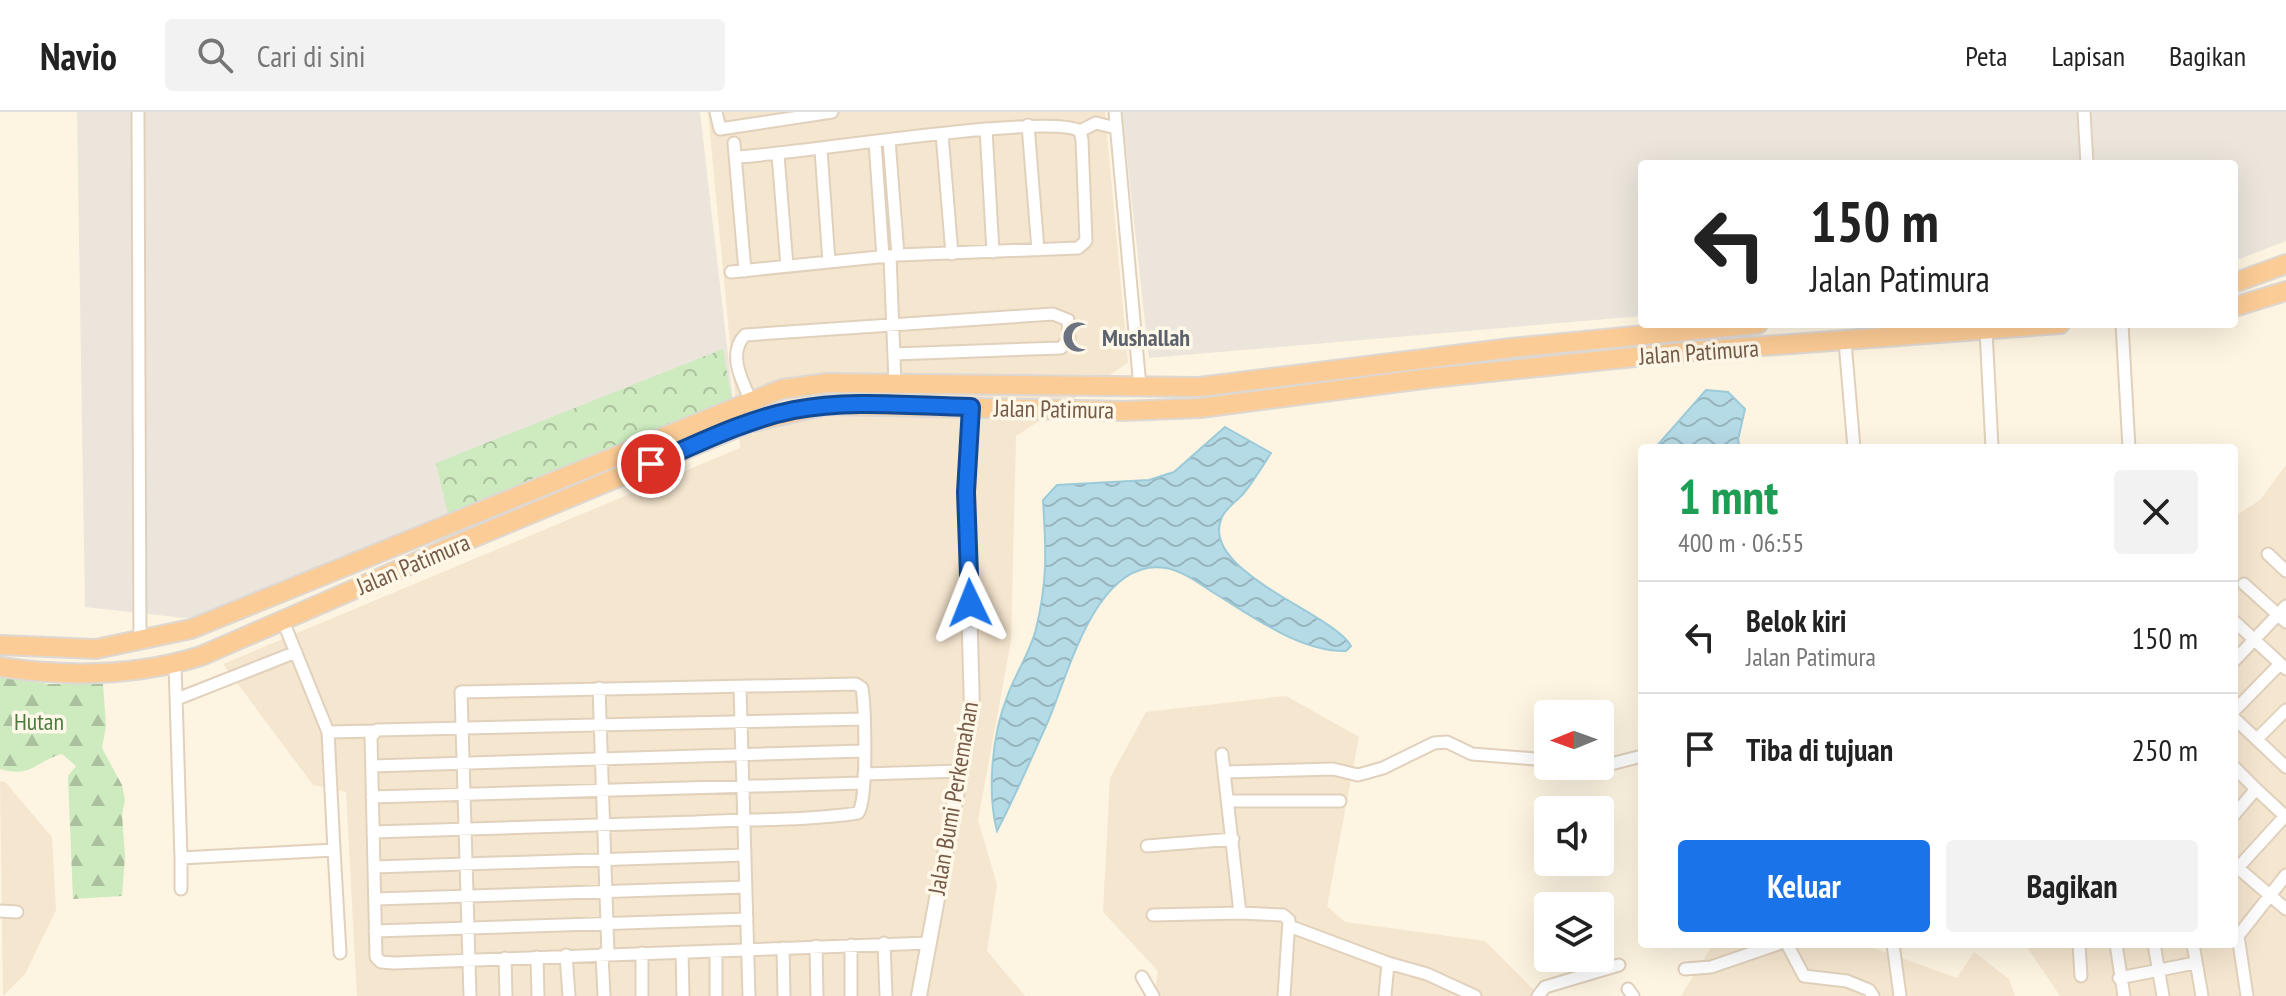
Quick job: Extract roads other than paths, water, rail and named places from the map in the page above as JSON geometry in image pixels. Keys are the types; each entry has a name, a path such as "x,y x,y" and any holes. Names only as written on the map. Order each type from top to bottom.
{"highway":[{"path":"2238,282 2286,264"},
{"path":"2238,306 2286,291"},
{"name":"Jalan Patimura","path":"0,645 96,649 140,642 235,612 782,389 828,383 1199,387 1497,350 1718,328"},
{"name":"Jalan Patimura","path":"0,667 44,673 175,664 748,423 792,411 827,405 1123,411 1200,408 1525,368 1977,328"},
{"path":"596,466 605,484"}],"street":[{"path":"138,112 140,642"},
{"path":"716,112 720,129 832,112"},
{"path":"1115,112 1140,387"},
{"path":"2084,112 2087,160"},
{"path":"1080,131 1096,118 1116,128"},
{"path":"736,157 778,155 1028,125 1071,126 1080,131"},
{"path":"1028,125 1038,250"},
{"path":"986,129 993,252"},
{"path":"731,272 890,256 1078,248 1085,244 1080,131"},
{"path":"942,134 952,254"},
{"path":"889,140 895,383"},
{"path":"875,142 890,256"},
{"path":"734,143 745,271"},
{"path":"821,150 829,262"},
{"path":"778,155 787,266"},
{"path":"751,401 737,363 737,343 745,335 893,322 1053,314 1068,320 1069,339 1061,348 894,354"},
{"path":"1986,328 1992,444"},
{"path":"2122,328 2129,444"},
{"path":"1845,342 1854,444"},
{"name":"Jalan Bumi Perkemahan","path":"919,996 972,709 966,492 971,407"},
{"path":"2268,554 2286,571"},
{"path":"2238,657 2283,614 2244,584"},
{"path":"283,621 328,732 340,953"},
{"path":"2238,625 2283,666 2238,707"},
{"path":"177,699 296,652"},
{"path":"175,664 181,889"},
{"path":"373,832 465,829 604,825 744,820 858,813 863,808 864,778 863,693 858,684 461,692 463,763 464,794 465,829 466,864 469,959 470,996"},
{"path":"599,688 607,924 604,996"},
{"path":"740,688 749,996"},
{"path":"2257,739 2286,710"},
{"path":"328,732 863,719"},
{"path":"2238,722 2286,767"},
{"path":"375,731 371,737 375,931 376,957 381,962 928,943"},
{"path":"1225,772 1333,769 1358,775 1383,768 1434,743 1447,742 1472,754 1534,759"},
{"path":"372,766 863,751"},
{"path":"1222,754 1240,913"},
{"path":"1614,763 1638,757"},
{"path":"372,797 742,784 962,771"},
{"path":"2238,771 2286,816 2238,868"},
{"path":"2238,809 2256,789"},
{"path":"1229,801 1340,801"},
{"path":"1147,846 1233,839"},
{"path":"181,858 334,850"},
{"path":"374,867 745,855"},
{"path":"2238,872 2286,909"},
{"path":"2238,936 2286,875"},
{"path":"376,899 746,887"},
{"path":"0,911 17,912"},
{"path":"1153,915 1283,915 1289,926 1284,996"},
{"path":"375,931 747,919"},
{"path":"1289,926 1388,963 1427,974 1468,995"},
{"path":"884,943 886,996"},
{"path":"851,945 851,996"},
{"path":"816,946 817,996"},
{"path":"783,948 784,996"},
{"path":"1685,969 1711,967 1766,948"},
{"path":"1789,948 1804,976 1847,981 1869,990 1873,996"},
{"path":"1894,948 1900,996"},
{"path":"2079,948 2081,976"},
{"path":"2116,948 2124,996"},
{"path":"2155,948 2163,996"},
{"path":"2193,948 2202,996"},
{"path":"2237,948 2247,996"},
{"path":"716,951 716,996"},
{"path":"682,952 683,996"},
{"path":"642,953 642,996"},
{"path":"566,955 569,996"},
{"path":"537,957 538,996"},
{"path":"505,958 506,996"},
{"path":"1385,996 1388,963"},
{"path":"2119,978 2195,963"},
{"path":"1538,996 1545,987 1619,965"},
{"path":"1142,977 1153,996"}],"water":[{"path":"1706,390 1728,392 1745,409 1739,444 1659,444"},
{"path":"1225,427 1271,453 1247,489 1222,517 1220,537 1229,555 1247,573 1339,633 1351,646 1346,651 1311,646 1277,631 1179,572 1166,568 1141,569 1120,581 1102,601 1087,626 1046,726 997,831 992,799 995,746 1010,688 1033,638 1040,612 1045,564 1043,500 1057,485 1149,480 1174,472"}],"place":[{"name":"Mushallah","path":"1078,337"}],"park label":[{"name":"Hutan","path":"39,721"}]}
